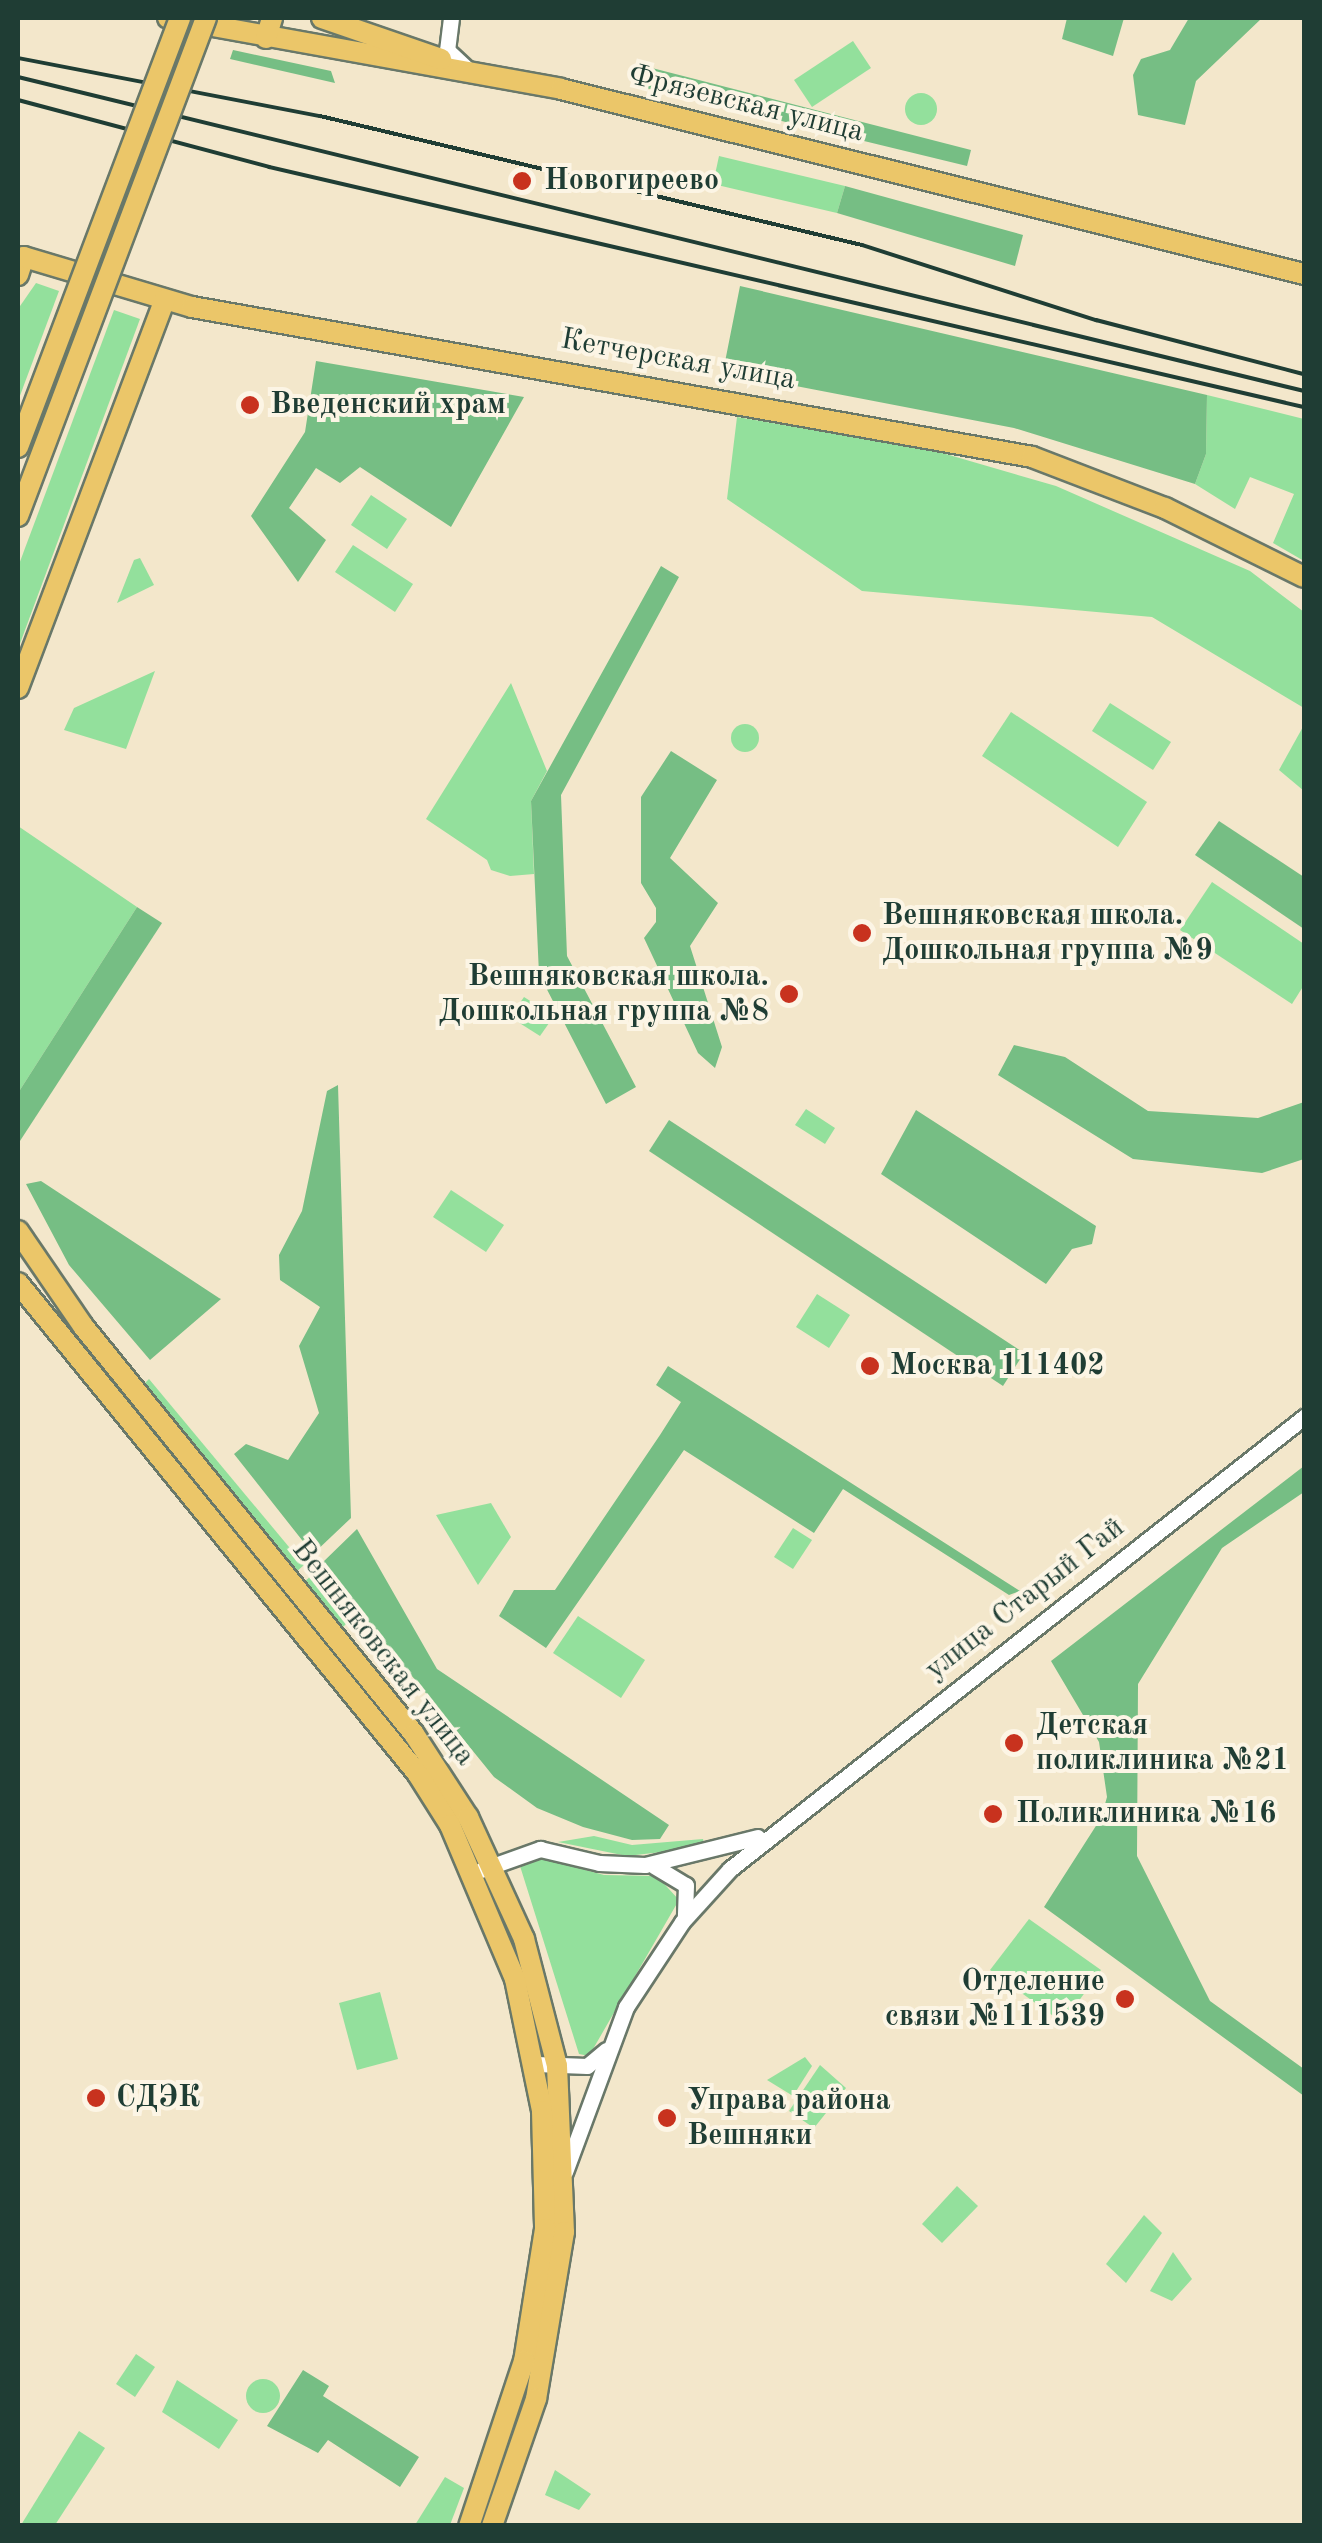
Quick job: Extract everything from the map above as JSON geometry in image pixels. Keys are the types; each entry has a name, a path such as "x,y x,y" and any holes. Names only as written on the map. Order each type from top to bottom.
{"main road":[{"name":"Фрязевская улица","path":"168,18 579,93 1304,274"},
{"path":"18,447 180,18"},
{"path":"18,516 206,18"},
{"path":"266,38 272,18"},
{"path":"322,18 470,72"},
{"name":"Кетчерская улица","path":"20,262 165,300 1032,457 1165,508 1304,577"},
{"path":"18,688 165,300"},
{"name":"Вешняковская улица","path":"18,1231 83,1326 347,1668 432,1795 472,1874 547,2065 546,2150 534,2312 508,2423 469,2526"},
{"name":"Вешняковская улица","path":"18,1284 449,1783 492,1864 540,1984 547,2065 564,2173 558,2284 544,2366 492,2526"}],"street":[{"path":"451,18 446,50 470,72"},
{"name":"улица Старый Гай","path":"682,1922 779,1825 1304,1416"},
{"name":"улица Старый Гай","path":"472,1874 540,1849 598,1863 645,1864 716,1852 779,1825"},
{"name":"улица Старый Гай","path":"564,2173 608,2047 690,1903 686,1885 668,1870 645,1864"},
{"path":"547,2065 588,2066 608,2047"}],"green space":[{"path":"1067,18 1124,18 1113,56 1062,39"},
{"path":"1189,18 1262,18 1196,81 1185,125 1138,115 1133,75 1141,59 1170,50"},
{"path":"853,41 871,68 812,107 794,80"},
{"path":"233,50 331,71 335,83 230,59"},
{"path":"652,68 971,150 967,166 646,88"},
{"path":"921,93 932,98 937,109 932,120 921,125 910,120 905,109 910,98"},
{"path":"719,156 845,186 837,213 713,184"},
{"path":"845,186 1023,235 1015,266 837,213"},
{"path":"36,283 59,291 18,401 18,309"},
{"path":"740,286 1207,395 1206,454 1195,484 1014,428 723,372"},
{"path":"114,310 140,319 18,649 18,567"},
{"path":"316,361 524,397 451,527 360,467 340,483 316,468 289,508 326,540 298,582 251,516 305,432"},
{"path":"1207,395 1304,419 1304,561 1273,543 1294,494 1250,477 1235,509 1195,484 1206,454"},
{"path":"737,417 932,450 1056,486 1250,571 1304,612 1304,708 1152,617 862,591 727,499"},
{"path":"371,495 407,519 387,549 351,525"},
{"path":"353,545 413,584 395,612 335,572"},
{"path":"140,558 154,585 117,603 134,560"},
{"path":"661,566 679,577 561,795 567,956 636,1087 606,1104 539,974 531,801"},
{"path":"155,671 126,749 64,730 74,708"},
{"path":"511,683 547,771 531,801 534,874 510,876 491,870 487,860 426,819"},
{"path":"1110,703 1171,742 1153,770 1092,731"},
{"path":"1011,712 1147,802 1118,847 982,756"},
{"path":"745,724 755,728 759,738 755,748 745,752 735,748 731,738 735,728"},
{"path":"1304,725 1304,791 1279,770"},
{"path":"671,751 717,780 670,858 718,903 690,946 722,1047 715,1068 698,1053 644,938 656,922 656,908 641,883 641,797"},
{"path":"1219,821 1304,877 1304,929 1195,855"},
{"path":"18,826 137,907 18,1093"},
{"path":"1212,882 1304,944 1304,985 1292,1004 1180,930"},
{"path":"137,907 162,923 18,1144 18,1093"},
{"path":"524,997 554,1016 540,1036 510,1017"},
{"path":"1014,1045 1065,1057 1148,1111 1258,1118 1304,1102 1304,1159 1262,1173 1133,1159 998,1075"},
{"path":"338,1085 351,1518 313,1554 234,1454 246,1444 288,1460 319,1413 299,1346 320,1307 280,1280 279,1255 302,1211 327,1091"},
{"path":"806,1109 835,1128 825,1144 795,1125"},
{"path":"916,1110 1096,1226 1092,1244 1072,1249 1046,1284 881,1174"},
{"path":"669,1120 1024,1353 1003,1386 649,1151"},
{"path":"41,1181 221,1299 150,1360 69,1265 26,1184"},
{"path":"451,1190 504,1225 486,1252 433,1217"},
{"path":"817,1294 850,1315 829,1348 796,1327"},
{"path":"668,1366 1020,1591 1009,1595 843,1489 814,1533 684,1450 546,1648 499,1616 514,1590 555,1590 660,1435 681,1402 656,1385"},
{"path":"149,1379 304,1565 295,1573 143,1385"},
{"path":"1304,1466 1304,1492 1222,1548 1138,1684 1137,1856 1210,2001 1304,2069 1304,2096 1044,1907 1101,1818 1107,1797 1099,1742 1051,1661"},
{"path":"491,1503 511,1537 478,1585 436,1515"},
{"path":"793,1528 812,1540 793,1569 774,1557"},
{"path":"357,1529 437,1669 669,1825 660,1839 632,1840 583,1827 537,1808 494,1777 321,1564"},
{"path":"312,1575 350,1620 341,1629 303,1583"},
{"path":"578,1616 645,1660 621,1698 553,1653"},
{"path":"594,1836 632,1845 703,1839 705,1847 627,1856 558,1842"},
{"path":"542,1858 604,1875 657,1876 679,1900 589,2056 579,2054 520,1866"},
{"path":"1029,1919 1101,1970 1063,2023 990,1970"},
{"path":"380,1992 398,2059 357,2070 339,2003"},
{"path":"805,2057 812,2066 793,2096 767,2080"},
{"path":"820,2065 846,2088 814,2128 789,2111"},
{"path":"957,2186 978,2206 942,2243 922,2224"},
{"path":"1144,2215 1162,2233 1126,2283 1106,2264"},
{"path":"1173,2252 1192,2279 1172,2301 1150,2291"},
{"path":"136,2354 155,2367 135,2397 116,2384"},
{"path":"303,2370 329,2386 323,2396 419,2457 400,2487 328,2440 318,2453 267,2426"},
{"path":"263,2379 275,2384 280,2396 275,2408 263,2413 251,2408 246,2396 251,2384"},
{"path":"177,2380 238,2420 219,2449 162,2412"},
{"path":"79,2431 105,2448 55,2525 21,2525"},
{"path":"555,2470 591,2494 579,2510 545,2495"},
{"path":"445,2477 464,2488 450,2525 415,2525"}],"railway":[{"path":"18,58 320,116 862,245 1096,320 1304,374"},
{"path":"18,77 1304,391"},
{"path":"18,100 269,167 1304,407"}],"place":[{"name":"Новогиреево","path":"522,181"},
{"name":"Введенский храм","path":"250,405"},
{"name":"Вешняковская школа. Дошкольная группа №9","path":"862,933"},
{"name":"Вешняковская школа. Дошкольная группа №8","path":"789,994"},
{"name":"Москва 111402","path":"870,1366"},
{"name":"Детская поликлиника №21","path":"1014,1743"},
{"name":"Поликлиника №16","path":"993,1814"},
{"name":"Отделение связи №111539","path":"1125,1999"},
{"name":"СДЭК","path":"96,2098"},
{"name":"Управа района Вешняки","path":"667,2118"}]}
